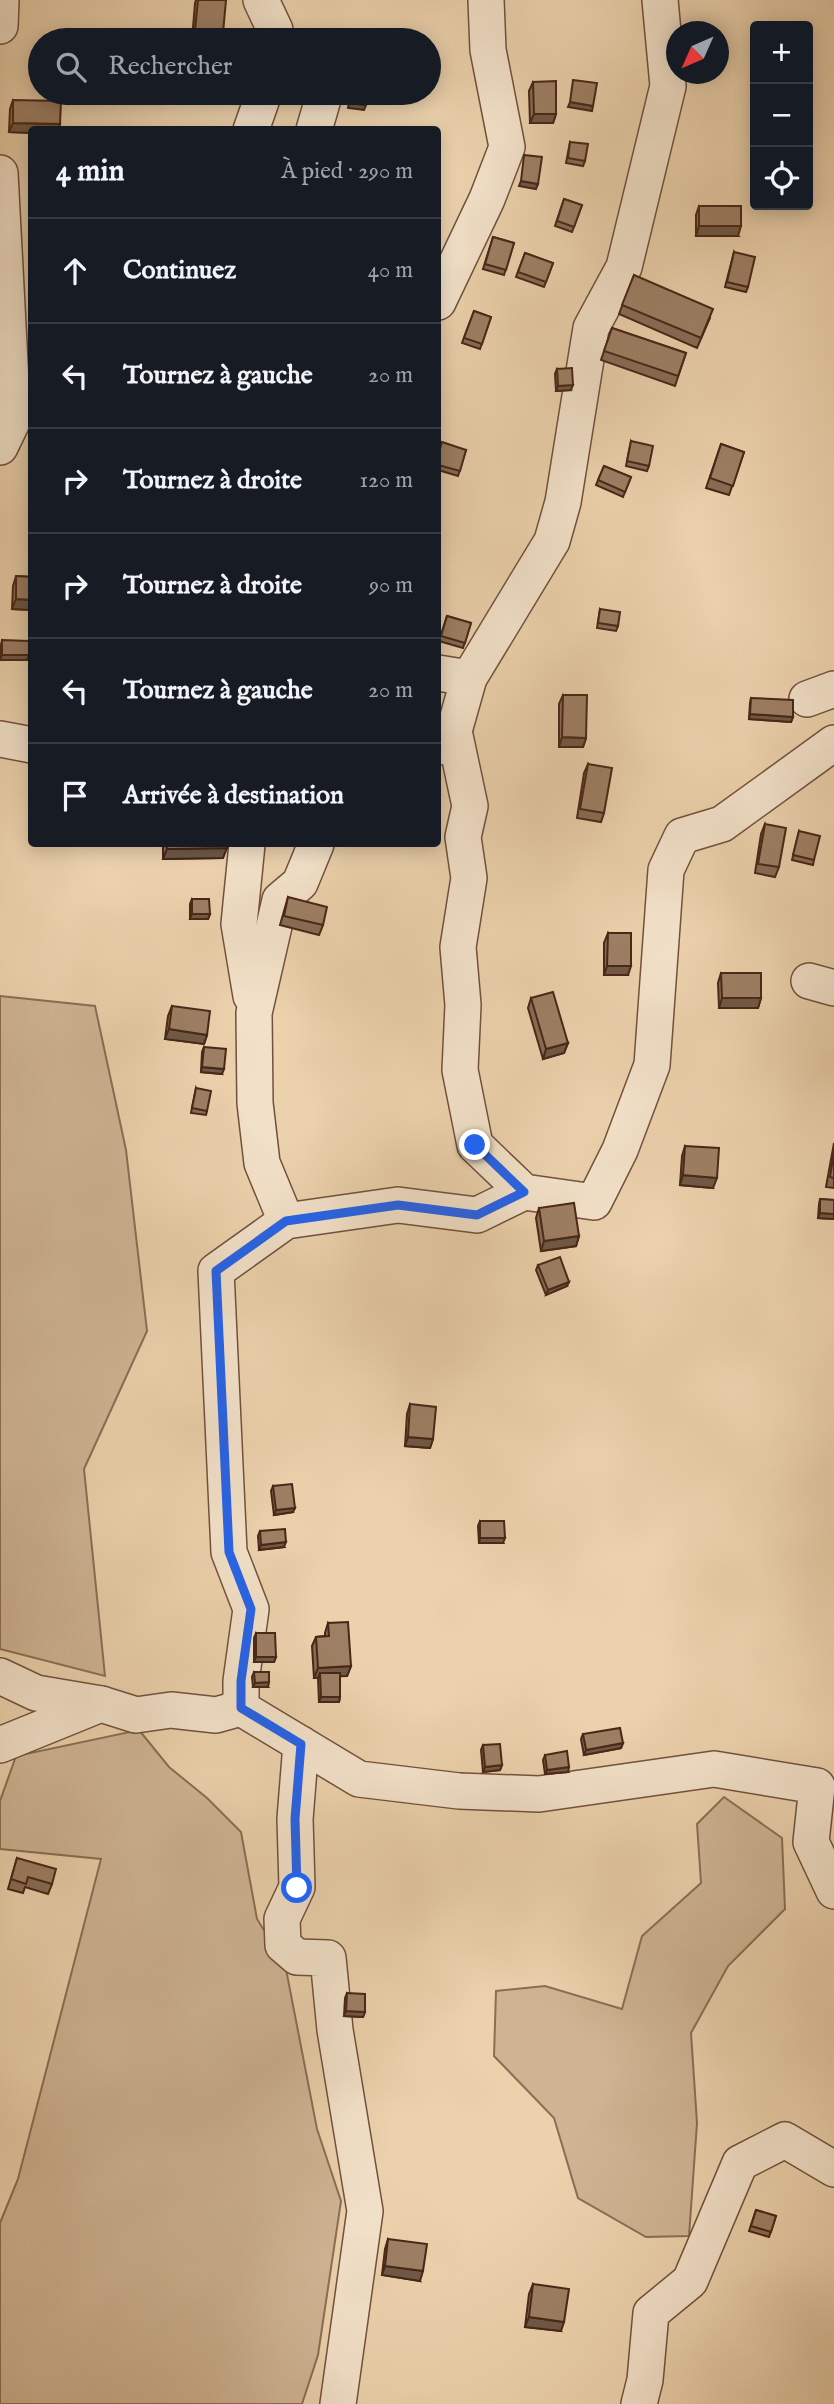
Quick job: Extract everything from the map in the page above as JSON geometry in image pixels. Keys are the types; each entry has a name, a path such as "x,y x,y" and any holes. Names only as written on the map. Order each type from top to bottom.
{"street":[{"path":"0,26 1,0"},
{"path":"261,0 274,28"},
{"path":"441,296 487,199 507,147 488,50 486,0"},
{"path":"524,1192 475,1145 460,1070 463,1005 458,947 469,878 463,838 470,806 443,737 453,676 552,541 564,502 591,328 624,267 668,86 660,0"},
{"path":"252,126 260,105"},
{"path":"315,126 321,105"},
{"path":"0,173 15,427"},
{"path":"0,739 28,744"},
{"path":"241,1708 241,1681 251,1609 229,1552 216,1271 286,1221 398,1205 477,1215 524,1192 594,1202 620,1150 652,1065 666,870 682,836 722,824 834,743"},
{"path":"247,847 239,924 254,1013 256,1102 262,1163 286,1221"},
{"path":"254,1013 280,900 300,883 315,847"},
{"path":"0,1676 36,1693 101,1704 136,1715 170,1710 216,1715 241,1708 359,1779 459,1791 539,1794 714,1769 817,1786 810,1842 834,1891"},
{"path":"0,1745 101,1704"},
{"path":"301,1744 295,1819 297,1888 282,1919 283,1945 297,1957 328,1958 335,2030 365,2211 338,2404"},
{"path":"639,2404 645,2380 651,2313 690,2281 740,2163 785,2140 834,2169"}],"shaded area":[{"path":"0,996 95,1006 126,1150 147,1331 84,1469 105,1676 0,1649"},
{"path":"139,1730 169,1767 207,1798 241,1832 257,1919 285,1964 317,2129 341,2201 318,2355 302,2404 0,2404 0,2223 18,2179 101,1859 0,1849 0,1801 16,1756"},
{"path":"724,1797 782,1838 785,1909 728,1966 691,2033 697,2123 689,2236 646,2237 578,2198 554,2118 494,2056 496,1991 545,1986 622,2009 642,1936 701,1883 697,1824"}],"building":[{"path":"198,0 226,0 223,28 195,28"},
{"path":"573,80 597,83 593,106 570,102"},
{"path":"556,81 556,114 534,114 533,82"},
{"path":"13,100 28,100 28,105 61,105 60,124 13,123"},
{"path":"570,142 588,144 585,161 568,158"},
{"path":"524,155 542,157 538,184 521,181"},
{"path":"564,199 582,205 574,227 557,221"},
{"path":"699,206 741,206 741,226 699,226"},
{"path":"493,237 514,243 506,270 485,264"},
{"path":"734,252 755,257 748,287 727,282"},
{"path":"525,253 553,263 546,282 518,272"},
{"path":"634,275 713,309 701,338 622,305"},
{"path":"474,311 491,317 482,344 464,338"},
{"path":"612,328 686,353 678,376 604,351"},
{"path":"572,368 573,385 558,386 557,369"},
{"path":"631,441 653,446 649,466 627,461"},
{"path":"442,442 466,450 460,471 441,466"},
{"path":"721,444 744,452 733,486 710,478"},
{"path":"604,466 631,477 625,492 598,480"},
{"path":"16,576 28,577 28,600 16,599"},
{"path":"600,609 620,612 618,626 598,623"},
{"path":"447,616 471,623 465,643 441,636"},
{"path":"2,640 28,641 28,655 2,655"},
{"path":"563,695 587,695 586,738 562,737"},
{"path":"751,698 793,700 793,717 750,714"},
{"path":"588,764 612,768 604,813 580,809"},
{"path":"765,824 786,828 779,867 758,864"},
{"path":"799,831 820,836 814,860 793,855"},
{"path":"167,847 227,848 167,849"},
{"path":"288,897 327,907 323,925 284,916"},
{"path":"192,899 209,899 210,914 192,914"},
{"path":"608,933 631,933 631,966 607,966"},
{"path":"721,973 761,973 761,998 722,998"},
{"path":"553,992 568,1043 546,1049 531,998"},
{"path":"172,1006 210,1011 207,1035 169,1029"},
{"path":"204,1047 226,1049 224,1069 202,1067"},
{"path":"196,1088 211,1091 207,1111 192,1108"},
{"path":"685,1146 719,1148 717,1178 683,1175"},
{"path":"834,1152 834,1178 830,1177"},
{"path":"820,1199 834,1200 834,1214 820,1213"},
{"path":"574,1203 579,1236 544,1241 539,1208"},
{"path":"560,1257 569,1282 548,1290 538,1265"},
{"path":"410,1404 436,1407 433,1439 408,1437"},
{"path":"292,1484 295,1508 276,1510 273,1486"},
{"path":"480,1521 504,1521 505,1538 480,1538"},
{"path":"285,1529 286,1542 261,1545 260,1531"},
{"path":"348,1622 351,1666 318,1668 316,1637 329,1636 328,1623"},
{"path":"256,1633 275,1633 276,1657 256,1657"},
{"path":"254,1672 269,1672 269,1682 255,1683"},
{"path":"320,1673 340,1673 340,1697 321,1697"},
{"path":"620,1728 623,1743 586,1750 583,1734"},
{"path":"500,1744 502,1765 485,1767 483,1745"},
{"path":"567,1751 569,1767 547,1770 545,1755"},
{"path":"17,1858 56,1869 52,1884 28,1877 26,1884 11,1879"},
{"path":"347,1993 365,1994 365,2012 346,2011"},
{"path":"756,2210 776,2216 771,2232 751,2226"},
{"path":"388,2239 427,2244 423,2271 385,2266"},
{"path":"533,2284 569,2289 564,2322 529,2317"}],"route":[{"path":"297,1888 295,1819 301,1744 241,1708 241,1681 251,1609 229,1552 216,1271 286,1221 398,1205 477,1215 524,1192 475,1145"}]}
